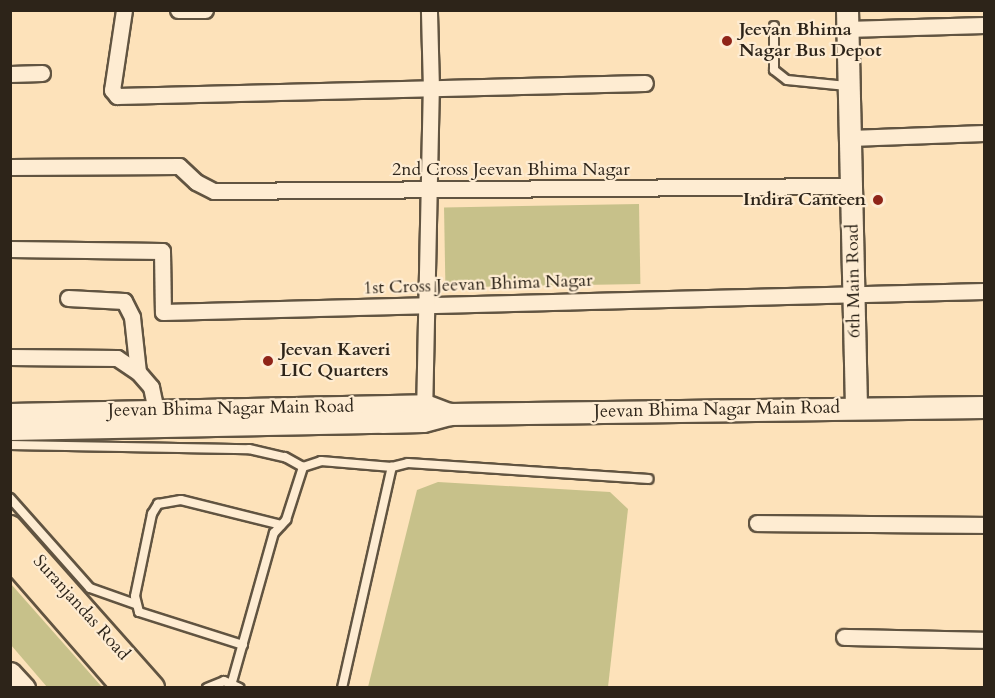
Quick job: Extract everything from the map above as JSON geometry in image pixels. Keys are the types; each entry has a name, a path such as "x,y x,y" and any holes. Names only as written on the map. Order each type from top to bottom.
{"main road":[{"name":"6th Main Road","path":"847,20 856,408"},
{"name":"Jeevan Bhima Nagar Main Road","path":"10,414 156,410 450,414 984,407"},
{"name":"Jeevan Bhima Nagar Main Road","path":"10,429 424,413"},
{"name":"Suranjandas Road","path":"10,528 152,687"},
{"name":"Suranjandas Road","path":"10,556 125,687"},
{"path":"10,673 24,687"}],"street":[{"path":"124,10 112,90 117,96 645,83"},
{"path":"178,10 205,10"},
{"path":"424,413 426,190 431,89 429,10"},
{"path":"847,20 984,25"},
{"path":"10,74 42,73"},
{"path":"850,138 984,133"},
{"name":"2nd Cross Jeevan Bhima Nagar","path":"10,167 179,166 196,182 214,190 851,186"},
{"name":"1st Cross Jeevan Bhima Nagar","path":"10,249 162,251 163,312 424,308 984,291"},
{"path":"68,298 124,302 132,317 138,372"},
{"path":"10,357 111,356 138,372 151,387 156,410"},
{"path":"756,523 984,525"},
{"path":"844,637 984,640"}],"lane":[{"path":"774,26 774,70 787,80 848,86"},
{"path":"10,445 238,448 285,457 303,467 321,461 392,467 408,463 648,479"},
{"path":"232,682 274,533 286,520 303,467"},
{"path":"342,687 392,467"},
{"path":"10,498 90,588 135,604 146,617 243,645"},
{"path":"135,604 152,514 158,504 168,500 191,501 281,525"},
{"path":"207,687 232,682 240,687"}],"shaded area":[{"path":"639,204 640,284 445,287 444,207"},
{"path":"438,482 610,492 628,509 608,687 368,687 417,490"},
{"path":"11,584 102,687 47,687 11,645"}],"place":[{"name":"Jeevan Bhima Nagar Bus Depot","path":"727,41"},
{"name":"Indira Canteen","path":"878,200"},
{"name":"Jeevan Kaveri LIC Quarters","path":"268,361"}]}
